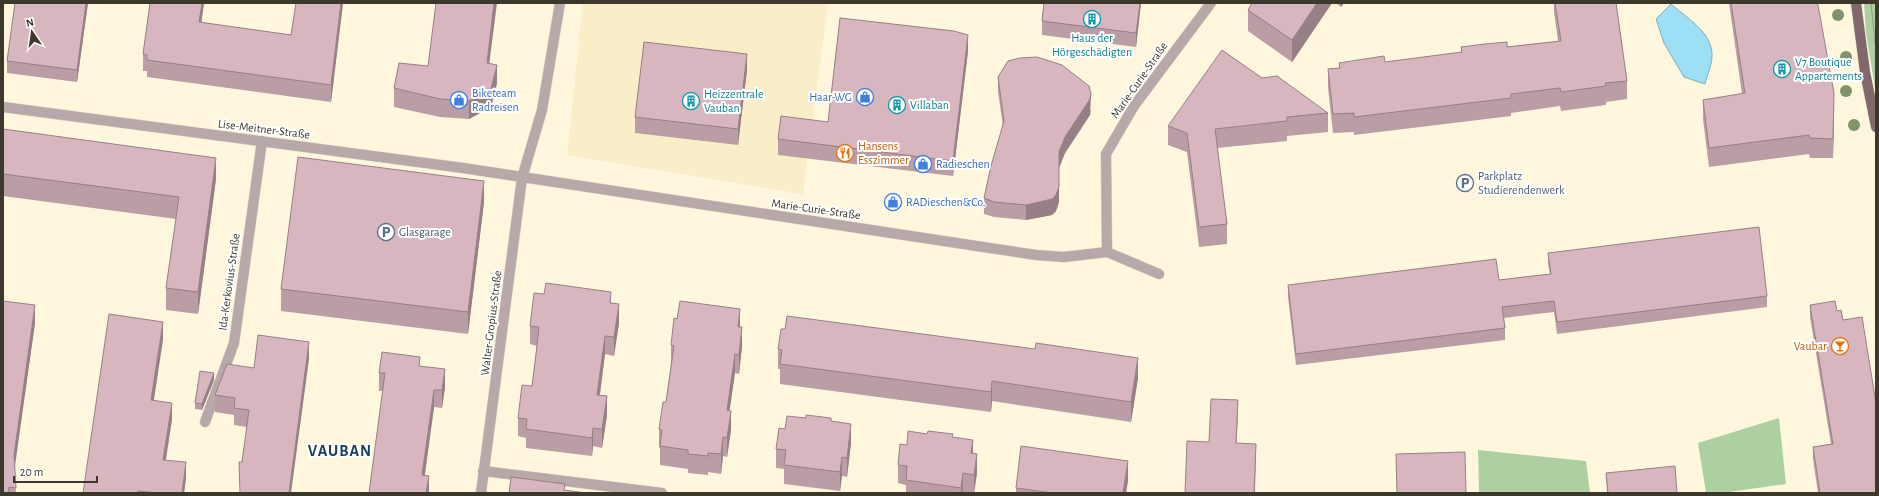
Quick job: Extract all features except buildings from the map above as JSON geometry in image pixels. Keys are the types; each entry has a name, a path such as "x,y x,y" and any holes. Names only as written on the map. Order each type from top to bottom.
{"main road":[{"path":"1856,3 1865,72 1876,127"}],"street":[{"name":"Walter-Gropius-Straße","path":"481,493 522,178 542,110 560,3"},
{"name":"Marie-Curie-Straße","path":"1107,252 1106,154 1134,106 1211,3"},
{"name":"Lise-Meitner-Straße","path":"3,108 262,141 522,178"},
{"name":"Ida-Kerkovius-Straße","path":"205,422 234,343 262,141"},
{"name":"Marie-Curie-Straße","path":"522,178 1036,255 1064,257 1107,252 1159,274"},
{"path":"483,470 662,493"}],"shaded area":[{"path":"583,3 828,3 803,194 567,155"}],"green space":[{"path":"1864,3 1876,3 1876,95 1866,32"},
{"path":"1779,418 1786,484 1722,493 1706,493 1698,443"},
{"path":"1478,450 1586,461 1590,493 1479,493"}],"water":[{"path":"1671,4 1698,27 1708,40 1711,48 1712,59 1705,84 1684,77 1664,43 1656,19"}],"tram line":[{"path":"1871,3 1876,51"}],"place":[{"name":"Haus der Hörgeschädigten","path":"1092,19"},
{"name":"V7 Boutique Appartements","path":"1782,69"},
{"name":"Haar-WG","path":"865,97"},
{"name":"Biketeam Radreisen","path":"459,100"},
{"name":"Heizzentrale Vauban","path":"691,101"},
{"name":"Villaban","path":"897,105"},
{"name":"Hansens Esszimmer","path":"845,153"},
{"name":"Radieschen","path":"923,164"},
{"name":"Parkplatz Studierendenwerk","path":"1465,183"},
{"name":"RADieschen&Co.","path":"893,202"},
{"name":"Glasgarage","path":"386,232"},
{"name":"Vaubar","path":"1840,346"}],"district":[{"name":"VAUBAN","path":"340,451"}]}
